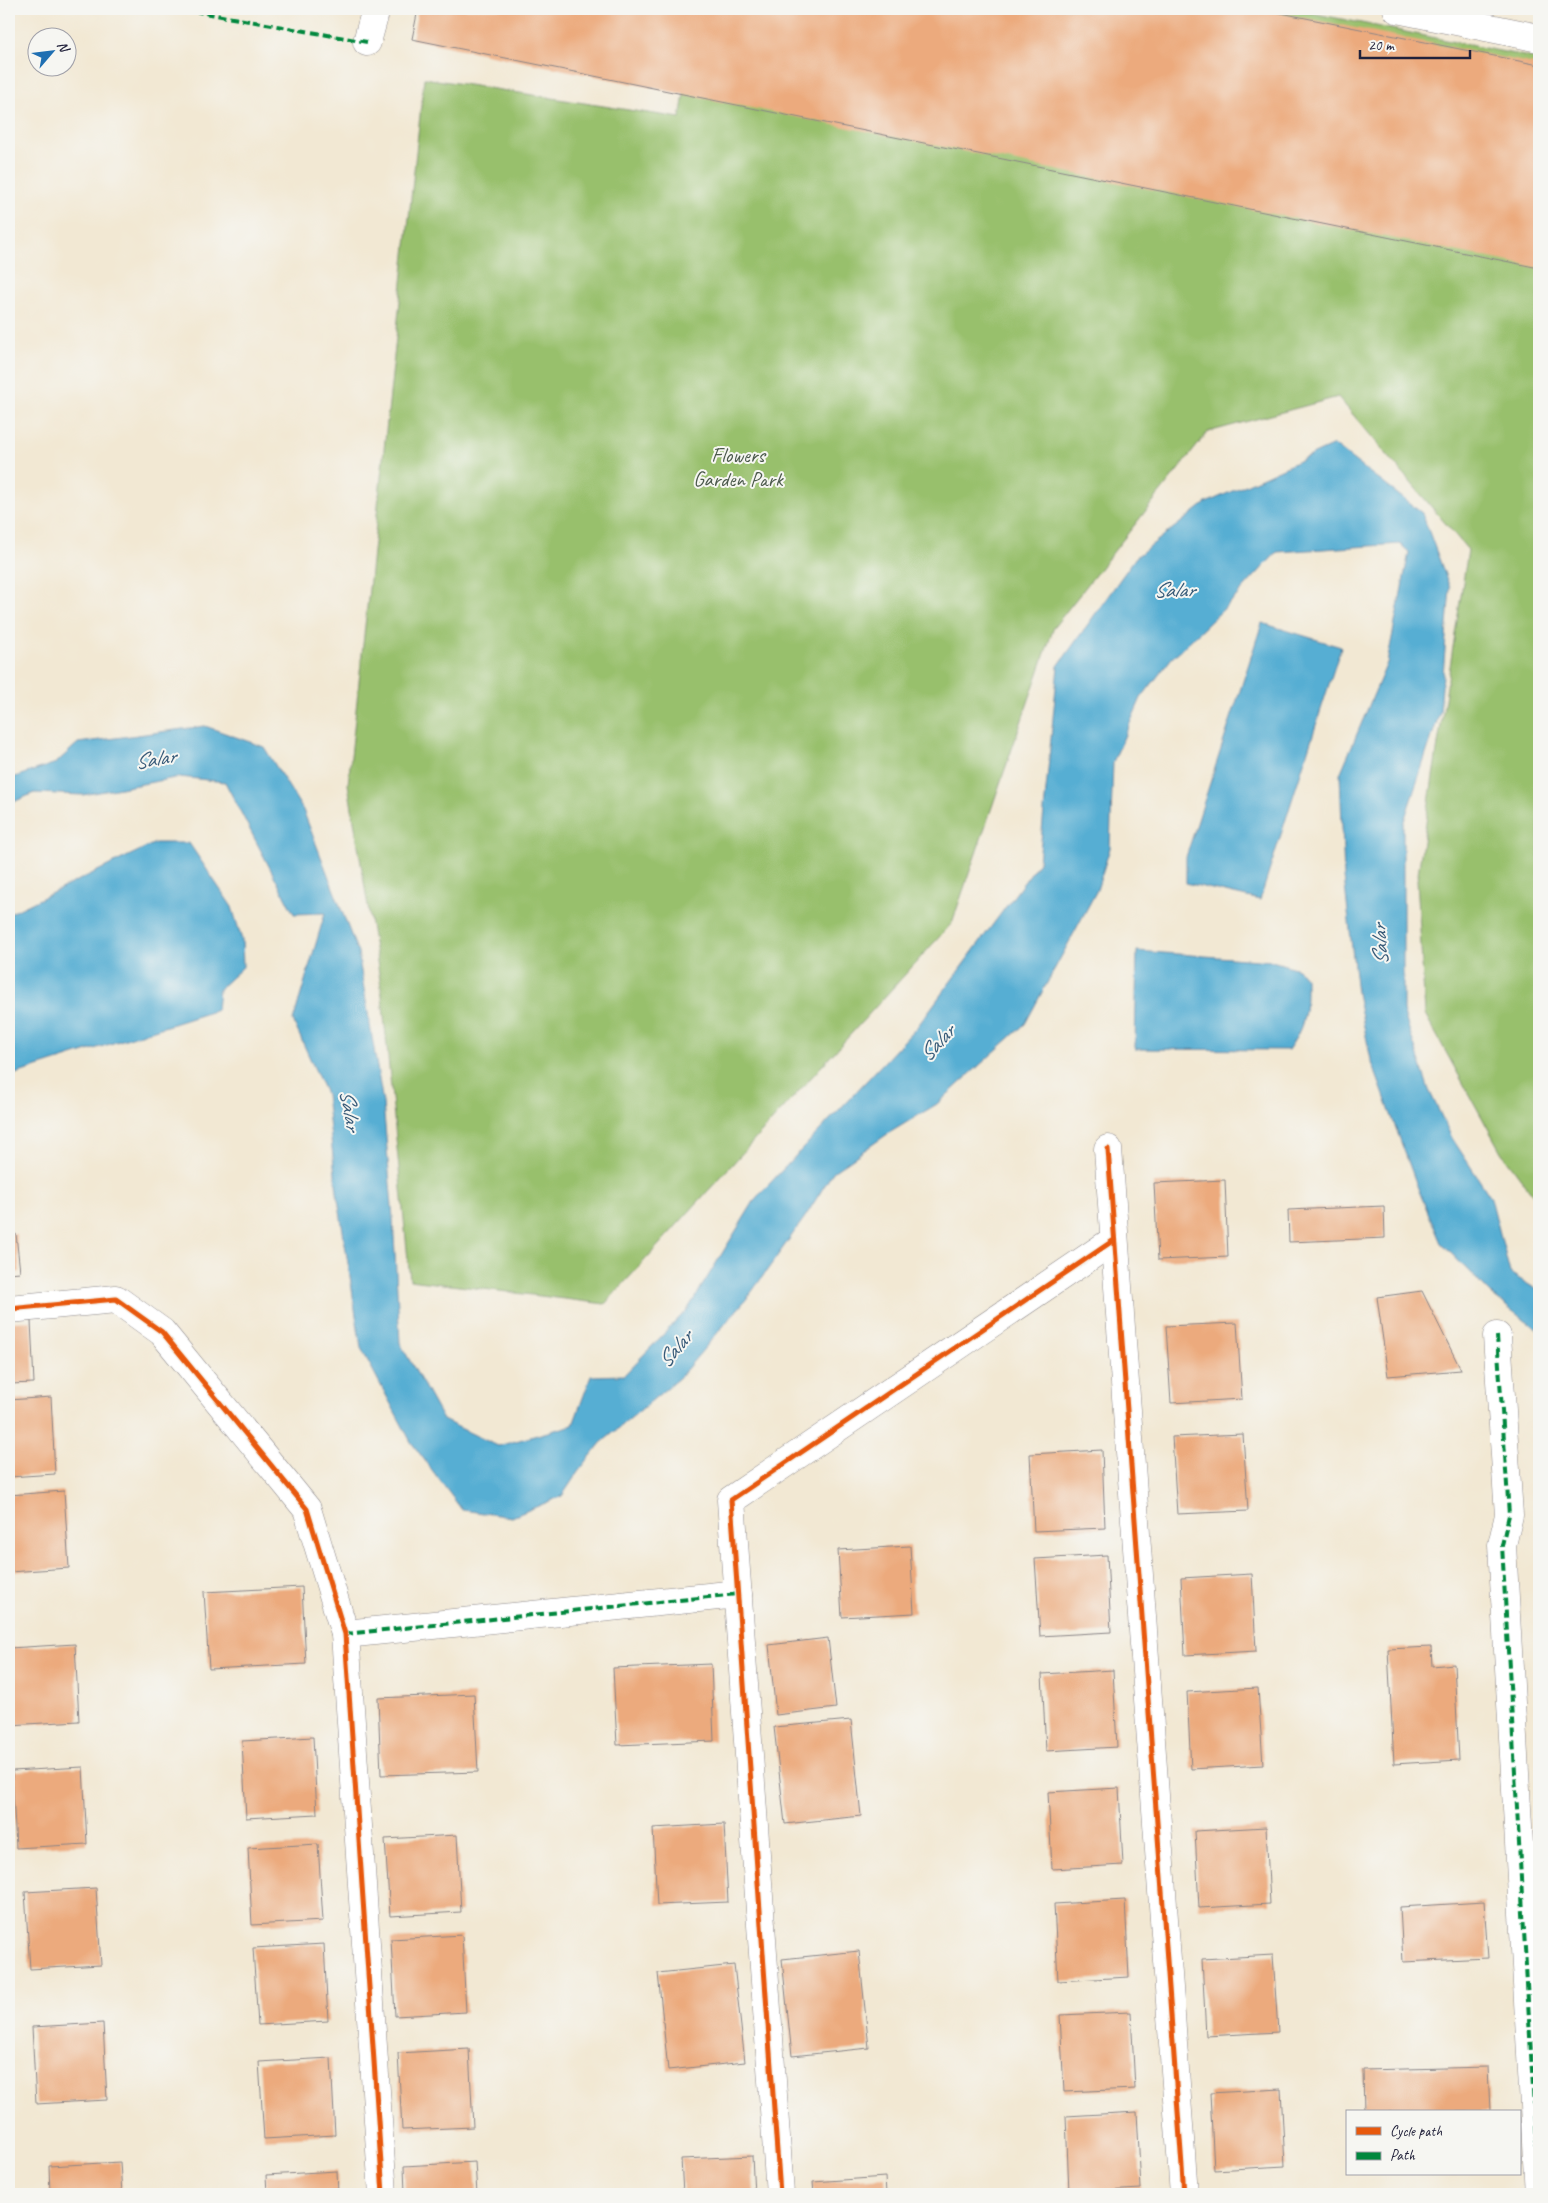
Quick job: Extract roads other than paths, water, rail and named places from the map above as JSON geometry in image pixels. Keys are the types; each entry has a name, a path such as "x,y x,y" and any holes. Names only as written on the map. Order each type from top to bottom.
{"street":[{"path":"367,42 376,9"},
{"path":"1397,9 1539,38"},
{"path":"1108,1149 1184,2194"},
{"path":"780,2194 731,1500 1114,1240"},
{"path":"9,1309 116,1299 162,1332 307,1508 345,1634 383,2194"},
{"path":"1497,1336 1508,1515 1502,1545 1539,2194 1532,2194"},
{"path":"345,1634 738,1594"}],"water":[{"name":"Salar","path":"1334,445 1422,513 1450,588 1440,712 1403,824 1403,1011 1429,1090 1452,1138 1491,1198 1510,1273 1539,1291 1539,1331 1494,1297 1441,1243 1419,1191 1371,1060 1357,993 1344,877 1340,774 1387,663 1409,552 1400,544 1277,552 1231,602 1171,659 1141,698 1113,762 1110,848 1097,890 1025,1024 937,1104 889,1133 833,1172 805,1217 748,1297 680,1377 601,1443 562,1496 512,1517 462,1510 411,1442 361,1348 337,1192 326,1094 293,1021 325,913 294,914 225,782 180,777 83,795 34,793 9,804 9,779 56,763 78,743 205,726 264,747 303,810 358,953 383,1103 393,1218 400,1343 443,1420 498,1446 573,1425 591,1376 624,1375 688,1309 756,1198 917,1027 1039,862 1058,666 1136,557 1206,503"},
{"path":"1262,623 1341,647 1260,900 1186,883 1186,857"},
{"path":"155,843 189,843 232,907 242,940 243,967 219,989 217,1010 9,1076 9,914"},
{"path":"1137,951 1272,961 1298,969 1306,978 1304,1016 1299,1032 1288,1050 1135,1049"}],"park label":[{"name":"Flowers Garden Park","path":"738,467"}]}
